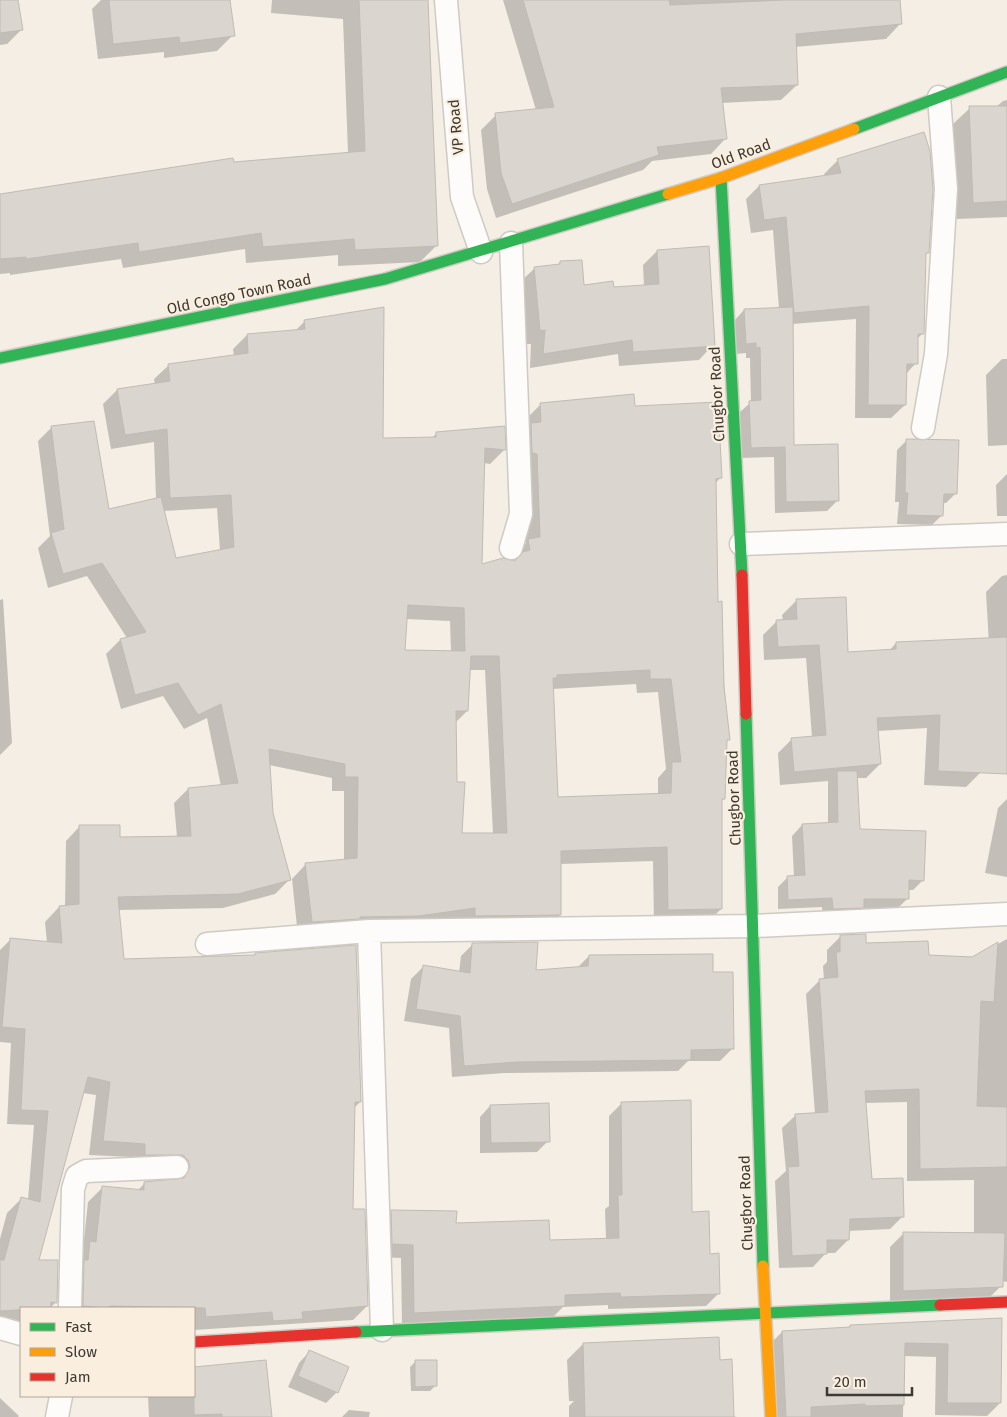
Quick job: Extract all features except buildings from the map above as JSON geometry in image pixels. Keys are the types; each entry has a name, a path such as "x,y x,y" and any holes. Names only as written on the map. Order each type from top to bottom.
{"street":[{"name":"VP Road","path":"446,0 462,198 481,252"},
{"name":"Old Road","path":"481,252 721,178 1007,72"},
{"path":"923,428 936,354 946,189 938,97"},
{"name":"Chugbor Road","path":"721,178 740,544 754,926 764,1314 771,1417"},
{"path":"511,242 521,514 511,548"},
{"name":"Old Congo Town Road","path":"0,358 386,279 481,252"},
{"path":"740,544 1007,534"},
{"path":"207,944 369,932 754,926 1007,914"},
{"path":"369,932 382,1330"},
{"path":"70,1307 73,1189 77,1176 86,1171 176,1167"},
{"path":"195,1342 382,1330 1007,1302"},
{"path":"0,1328 20,1334"},
{"path":"57,1417 61,1397"}],"traffic: fast":[{"path":"854,129 1007,72"},
{"path":"721,178 742,575"},
{"path":"0,358 385,279 668,194"},
{"path":"746,714 763,1266"},
{"path":"356,1332 940,1305"}],"traffic: slow":[{"path":"668,194 721,178 854,129"},
{"path":"763,1266 771,1417"}],"traffic: jam":[{"path":"742,575 746,714"},
{"path":"940,1305 1007,1302"},
{"path":"195,1342 356,1332"}]}
